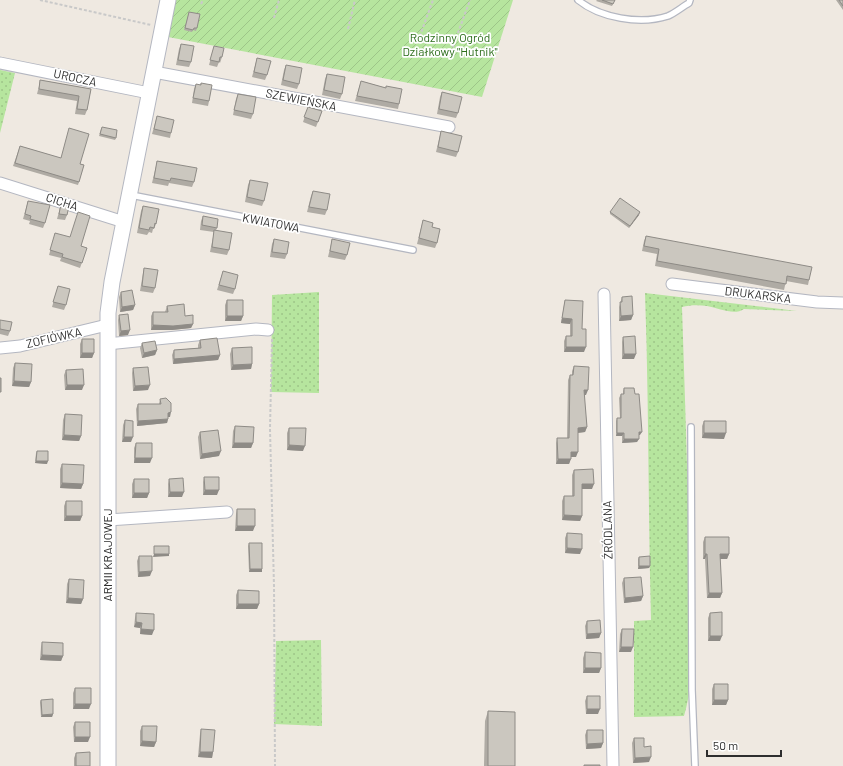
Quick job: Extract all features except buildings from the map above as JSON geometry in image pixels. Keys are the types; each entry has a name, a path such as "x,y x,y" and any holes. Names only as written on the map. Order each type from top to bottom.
{"street":[{"path":"107,326 110,292 168,0"},
{"name":"UROCZA","path":"0,63 149,93"},
{"name":"SZEWIEŃSKA","path":"154,72 449,127"},
{"name":"CICHA","path":"0,183 124,222"},
{"name":"DRUKARSKA","path":"672,284 817,302 843,303"},
{"name":"ŹRÓDLANA","path":"604,294 613,766"},
{"name":"ARMII KRAJOWEJ","path":"107,326 108,766"},
{"name":"ZOFIÓWKA","path":"0,348 20,346 107,326"},
{"path":"107,344 256,329 268,330"},
{"path":"108,520 227,512"}],"lane":[{"path":"578,0 603,14 629,19 668,16 689,3 690,0"},
{"name":"KWIATOWA","path":"130,195 413,250"},
{"path":"690,427 692,690 695,766"}],"path":[{"path":"40,0 162,26"},
{"path":"202,4 203,0"},
{"path":"274,18 279,0"},
{"path":"348,29 355,0"},
{"path":"418,41 433,0"},
{"path":"451,52 470,0"},
{"path":"268,330 272,336 270,429 274,586 275,766"}],"green space":[{"name":"Rodzinny Ogród Działkowy \"Hutnik\"","path":"175,0 513,0 482,97 168,37"},
{"path":"0,70 15,73 0,133"},
{"path":"319,292 319,393 271,392 272,295"},
{"path":"645,293 797,311 744,309 731,312 704,306 682,307 692,648 691,682 684,716 634,717 634,621 651,620"},
{"path":"321,640 322,726 274,724 276,641"}]}
